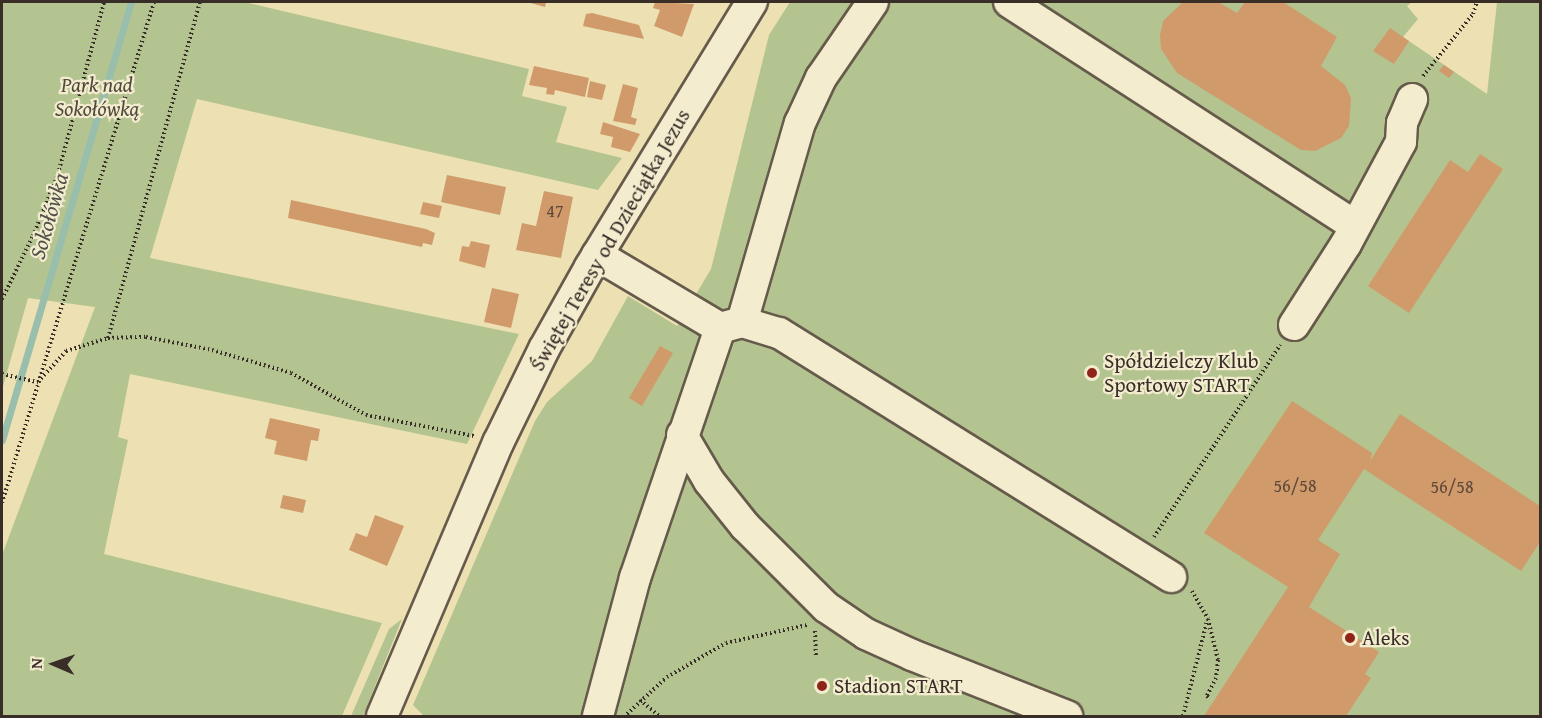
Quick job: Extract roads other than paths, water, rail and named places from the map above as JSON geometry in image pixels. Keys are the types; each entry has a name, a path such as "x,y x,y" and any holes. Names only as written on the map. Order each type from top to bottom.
{"street":[{"name":"Świętej Teresy od Dzieciątka Jezus","path":"386,715 498,443 544,349 597,255 752,2"},
{"path":"598,717 635,578 682,435 731,325 800,123 821,78 873,2"},
{"path":"1009,2 1355,226"},
{"path":"1294,325 1355,226 1401,142 1402,123 1417,88"},
{"path":"597,255 731,325 779,333 1138,560 1171,578"},
{"path":"682,435 709,482 745,526 826,607 866,634 912,655 1067,717"}],"waterway":[{"name":"Sokołówka","path":"2,440 131,2"}],"place":[{"name":"Spółdzielczy Klub Sportowy START","path":"1092,373"},
{"name":"Aleks","path":"1350,638"},
{"name":"Stadion START","path":"822,686"}],"park label":[{"name":"Park nad Sokołówką","path":"97,97"}]}
